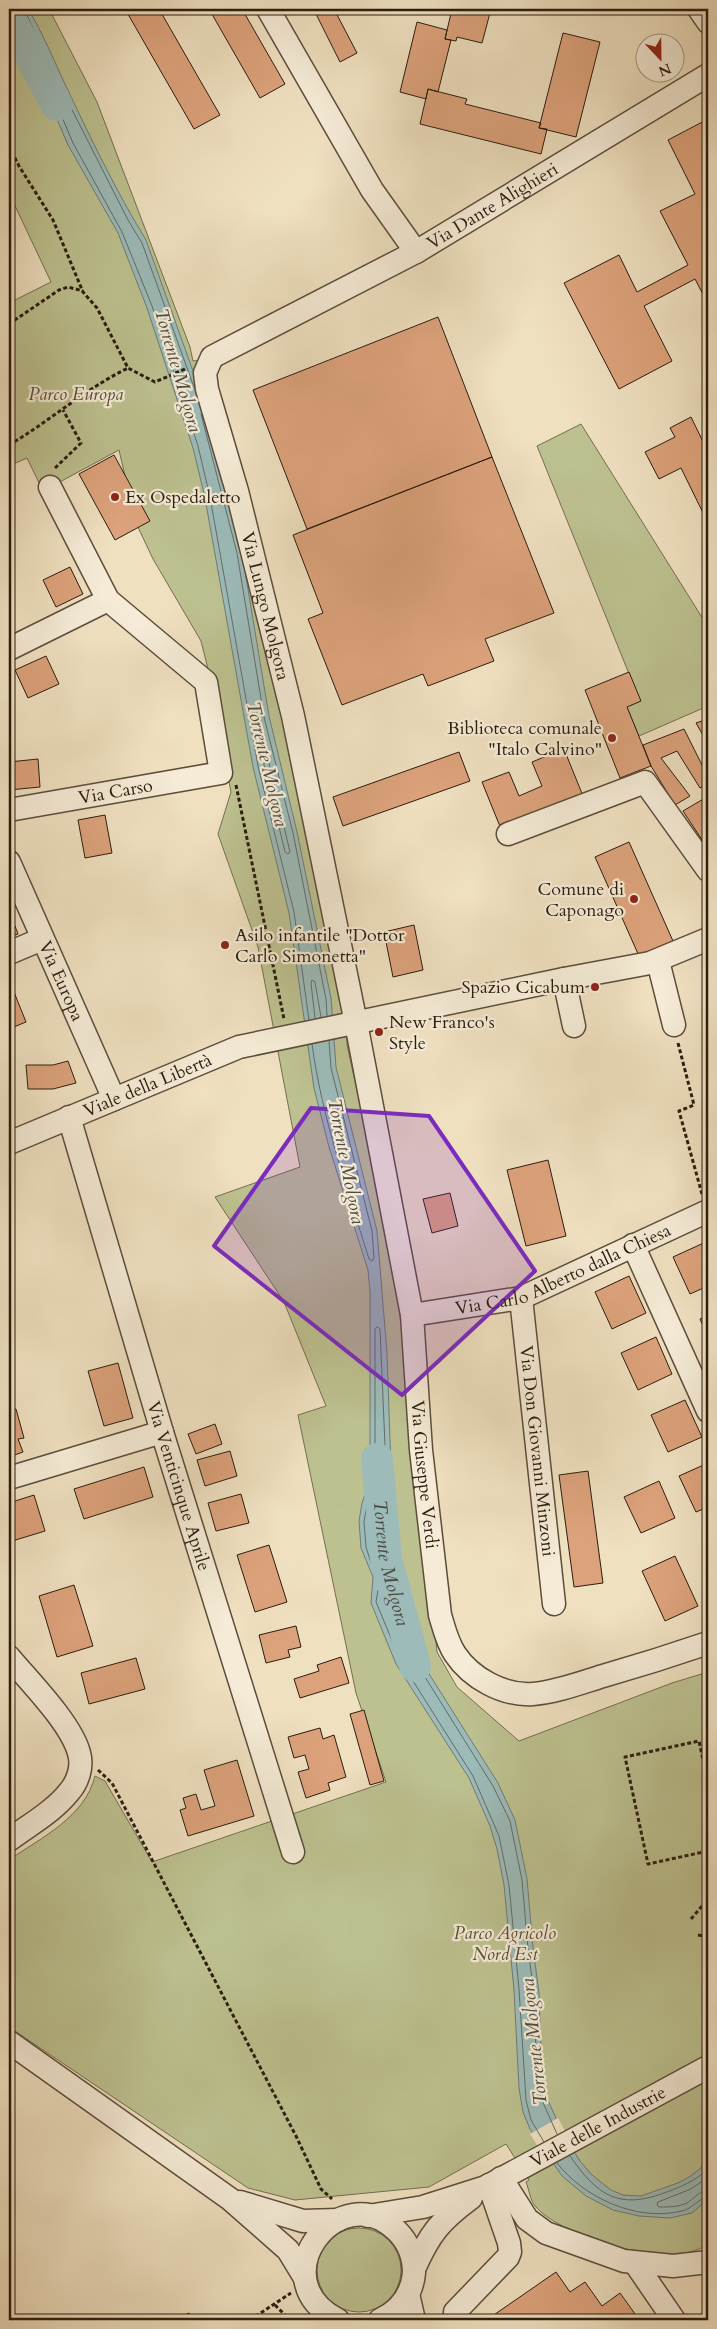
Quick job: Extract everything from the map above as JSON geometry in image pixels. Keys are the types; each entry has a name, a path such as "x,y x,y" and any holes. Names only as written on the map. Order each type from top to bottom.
{"street":[{"name":"Via Dante Alighieri","path":"268,9 372,190 416,252 708,75"},
{"path":"699,9 708,22"},
{"name":"Via Lungo Molgora","path":"348,1025 293,716 237,491 207,389 205,373 212,357 416,252"},
{"path":"50,487 108,600 206,682 221,773"},
{"path":"9,649 108,600"},
{"name":"Via Carso","path":"9,810 221,773"},
{"path":"508,834 645,782 708,870"},
{"name":"Via Europa","path":"9,862 114,1099"},
{"path":"9,953 42,939"},
{"name":"Viale della Libertà","path":"9,1143 239,1047 658,961 708,939"},
{"path":"658,961 674,1025"},
{"path":"564,979 574,1026"},
{"name":"Via Giuseppe Verdi","path":"348,1025 412,1315 420,1450 440,1615 446,1636 454,1653 465,1666 483,1681 516,1694 533,1694 561,1688 708,1643"},
{"name":"Via Venticinque Aprile","path":"69,1117 162,1432 293,1852"},
{"name":"Via Carlo Alberto dalla Chiesa","path":"412,1315 521,1298 707,1211"},
{"path":"633,1245 708,1411"},
{"name":"Via Don Giovanni Minzoni","path":"521,1298 554,1604"},
{"path":"9,1478 162,1432"},
{"path":"9,1657 67,1729 77,1747 80,1763 75,1782 61,1802 9,1840"},
{"path":"9,2042 230,2198 288,2250 322,2309 338,2320"},
{"name":"Viale delle Industrie","path":"230,2198 292,2219 312,2221 338,2220 352,2216 368,2216 423,2208 492,2183 708,2067"},
{"path":"492,2183 538,2230 598,2253 635,2263 673,2266 708,2262"},
{"path":"455,2320 455,2312 508,2257 510,2252 492,2183"},
{"name":"Viale delle Industrie","path":"408,2294 414,2269 426,2243 442,2221 492,2183"},
{"path":"368,2216 387,2223 402,2237 410,2250 414,2269"},
{"path":"307,2283 306,2258 312,2244 325,2228 338,2220"},
{"path":"635,2263 674,2320"},
{"path":"380,2320 396,2310 408,2294"},
{"path":"408,2294 414,2320"}],"path":[{"path":"9,146 53,220 83,292 96,308 128,368 155,382 192,366"},
{"path":"9,164 16,160"},
{"path":"9,324 59,290 68,287 83,292"},
{"path":"9,445 63,410 107,378 128,368"},
{"path":"50,487 46,476 81,443 63,410"},
{"path":"221,773 236,781 288,1036"},
{"path":"674,1025 694,1105 679,1111 707,1211"},
{"path":"708,1784 699,1741 625,1757 648,1864 708,1851"},
{"path":"96,1768 112,1783 292,2127 320,2189 331,2199 340,2198"},
{"path":"690,1919 708,1899"},
{"path":"698,1935 708,1937"},
{"path":"250,2320 307,2283"},
{"path":"275,2304 290,2320"}],"highlighted area":[{"path":"311,1108 429,1116 535,1271 402,1395 214,1246"}],"green space":[{"name":"Parco Agricolo Nord Est","path":"9,9 49,9 97,102 190,347 193,361 203,360 346,1000 347,1045 403,1297 437,1652 457,1687 519,1741 672,1683 708,1672 708,2245 692,2252 660,2255 622,2248 601,2242 562,2226 547,2217 536,2207 526,2182 529,2180 506,2144 429,2187 295,2200 248,2188 9,2027 9,1860 61,1825 72,1815 90,1790 95,1776 105,1781 152,1862 386,1782 356,1693 298,1415 326,1406 284,1302 215,1197 300,1167 258,947 218,834 231,792 201,641 153,559 136,523 119,450 43,491 27,458 9,466 9,303 51,282 9,193"},
{"path":"581,424 708,627 708,706 639,736 627,707 640,701 537,446"},
{"path":"359,2228 375,2231 389,2240 398,2254 401,2270 398,2286 389,2300 375,2309 359,2312 343,2309 329,2300 320,2286 317,2270 320,2254 329,2240 343,2231"}],"water":[{"name":"Torrente Molgora","path":"9,9 28,9 104,164 146,240 202,396 242,553 269,716 297,832 331,998 336,1067 377,1231 387,1353 391,1470 380,1500 387,1539 385,1587 419,1658 498,1783 515,1820 527,1879 539,1993 542,2078 546,2096 564,2136 580,2161 592,2175 611,2190 623,2195 641,2196 678,2183 691,2176 708,2162 708,2199 692,2213 670,2218 639,2216 613,2210 586,2196 562,2176 530,2129 523,2112 519,2088 514,1990 504,1885 497,1849 490,1826 469,1778 396,1664 371,1603 373,1577 361,1548 359,1521 362,1503 370,1480 370,1292 368,1270 329,1147 314,1088 289,913 253,767 205,498 193,448 147,308 118,233 68,145 27,49 9,19"}],"pier":[{"path":"558,2118 576,2151 550,2166 530,2134"}],"building":[{"path":"125,9 159,9 220,115 194,129"},
{"path":"209,9 242,9 285,84 260,98"},
{"path":"322,9 334,9 357,53 340,62 315,12"},
{"path":"452,9 491,9 482,43 457,37 456,41 445,39"},
{"path":"417,22 447,30 445,39 451,40 438,92 428,89 426,99 400,92"},
{"path":"563,33 600,42 576,137 539,128"},
{"path":"428,89 467,99 465,104 541,123 539,128 547,129 541,154 420,124"},
{"path":"708,119 708,304 695,279 644,306 672,361 619,389 564,283 619,255 637,292 688,265 660,211 695,194 668,140"},
{"path":"438,317 492,457 307,529 253,390"},
{"path":"691,417 708,452 708,523 681,468 659,479 645,452 675,437 670,428"},
{"name":"Ex Ospedaletto","path":"114,455 150,521 115,540 79,474"},
{"path":"492,457 554,613 485,639 494,661 428,686 423,674 342,705 308,619 323,613 293,535"},
{"path":"70,567 83,594 56,607 43,580"},
{"path":"46,656 59,684 28,698 15,670"},
{"path":"629,672 641,701 627,707 651,766 620,778 585,690"},
{"path":"708,719 708,744 696,723"},
{"path":"684,729 708,777 708,784 700,788 677,751 661,758 690,796 675,805 651,766 643,745"},
{"path":"564,749 583,796 501,829 482,782 509,772 519,796 542,786 532,762"},
{"path":"459,752 470,781 343,826 333,797"},
{"path":"38,759 40,787 9,790 9,762"},
{"path":"705,798 708,802 708,849 683,811"},
{"path":"105,815 112,853 85,858 78,820"},
{"name":"Comune di Caponago","path":"629,842 673,941 639,956 595,857"},
{"path":"9,910 18,934 9,937"},
{"path":"414,925 423,970 393,977 384,932"},
{"path":"14,992 26,1022 9,1029 9,994"},
{"path":"68,1061 76,1083 53,1089 28,1089 26,1065 53,1065"},
{"path":"548,1160 566,1236 526,1246 507,1170"},
{"path":"450,1193 458,1226 432,1233 423,1199"},
{"path":"708,1241 708,1286 690,1294 673,1257"},
{"path":"629,1276 646,1313 612,1329 595,1292"},
{"path":"708,1315 708,1337 700,1319"},
{"path":"656,1337 672,1374 638,1390 621,1353"},
{"path":"118,1363 133,1418 104,1426 88,1371"},
{"path":"685,1400 702,1437 668,1452 651,1415"},
{"path":"16,1409 24,1438 18,1439 23,1452 9,1457 9,1411"},
{"path":"215,1424 222,1444 196,1454 188,1434"},
{"path":"230,1451 237,1476 205,1486 197,1460"},
{"path":"708,1463 708,1507 696,1512 679,1476"},
{"path":"144,1467 153,1497 84,1519 74,1489"},
{"path":"588,1471 603,1583 574,1587 559,1475"},
{"path":"659,1481 675,1518 641,1533 624,1497"},
{"path":"241,1494 249,1523 216,1531 208,1503"},
{"path":"34,1495 45,1531 9,1542 9,1503"},
{"path":"269,1545 287,1602 255,1612 237,1555"},
{"path":"675,1556 698,1606 665,1621 642,1571"},
{"path":"74,1585 93,1646 57,1657 39,1596"},
{"path":"296,1626 301,1647 288,1650 290,1657 266,1663 259,1635"},
{"path":"341,1657 349,1683 300,1698 294,1679 319,1671 317,1665"},
{"path":"136,1658 145,1689 89,1704 81,1673"},
{"path":"364,1710 384,1781 370,1785 350,1714"},
{"path":"320,1728 323,1739 334,1735 346,1777 328,1783 330,1790 306,1798 298,1772 309,1769 305,1755 294,1758 288,1737"},
{"path":"237,1760 254,1816 188,1836 180,1810 186,1808 183,1798 196,1794 201,1810 215,1806 204,1770"},
{"path":"556,2272 570,2292 585,2282 602,2306 620,2293 638,2318 635,2320 488,2319"},
{"path":"189,2313 193,2320 175,2320"}],"waterway":[{"name":"Torrente Molgora","path":"9,17 57,105"},
{"name":"Torrente Molgora","path":"377,1459 386,1559 415,1666"}],"place":[{"name":"Ex Ospedaletto","path":"115,497"},
{"name":"Biblioteca comunale \"Italo Calvino\"","path":"612,738"},
{"name":"Comune di Caponago","path":"634,899"},
{"name":"Asilo infantile \"Dottor Carlo Simonetta\"","path":"225,945"},
{"name":"Spazio Cicabum","path":"595,987"},
{"name":"New Franco's Style","path":"379,1032"}],"park label":[{"name":"Parco Europa","path":"76,394"}]}
